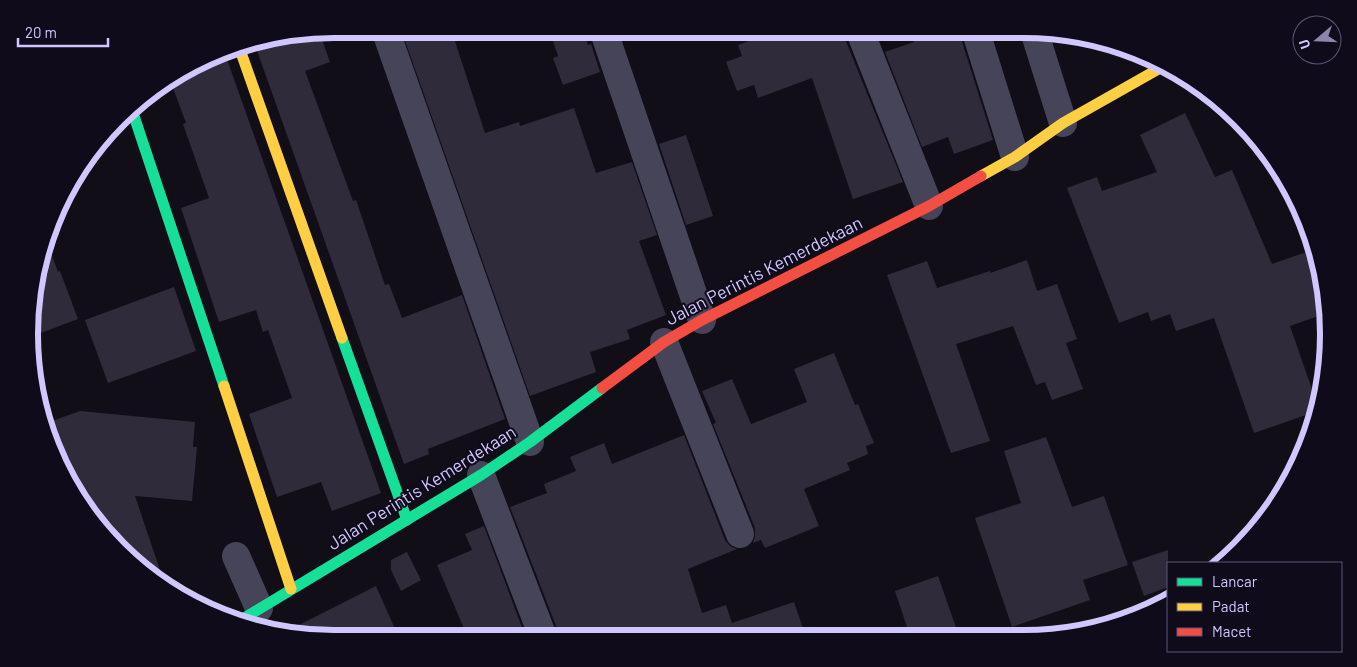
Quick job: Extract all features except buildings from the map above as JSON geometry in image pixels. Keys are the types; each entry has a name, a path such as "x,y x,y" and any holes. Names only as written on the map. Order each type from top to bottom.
{"street":[{"path":"388,38 530,442"},
{"path":"606,38 702,320"},
{"path":"863,38 929,206"},
{"path":"978,38 1016,157"},
{"path":"1036,38 1063,123"},
{"path":"241,52 407,520"},
{"name":"Jalan Perintis Kemerdekaan","path":"250,614 482,475 530,442 664,342 702,320 929,206 1016,157 1063,123 1157,70"},
{"path":"134,115 291,589"},
{"path":"664,342 740,534"},
{"path":"482,475 539,630"},
{"path":"236,556 250,614"}],"traffic: fast":[{"path":"134,115 224,386"},
{"path":"342,338 407,520"},
{"path":"247,616 481,475 530,442 602,388"}],"traffic: slow":[{"path":"241,52 342,338"},
{"path":"981,176 1015,157 1063,123 1157,70"},
{"path":"224,386 291,589"}],"traffic: jam":[{"path":"602,388 664,342 702,320 929,206 981,176"}]}
